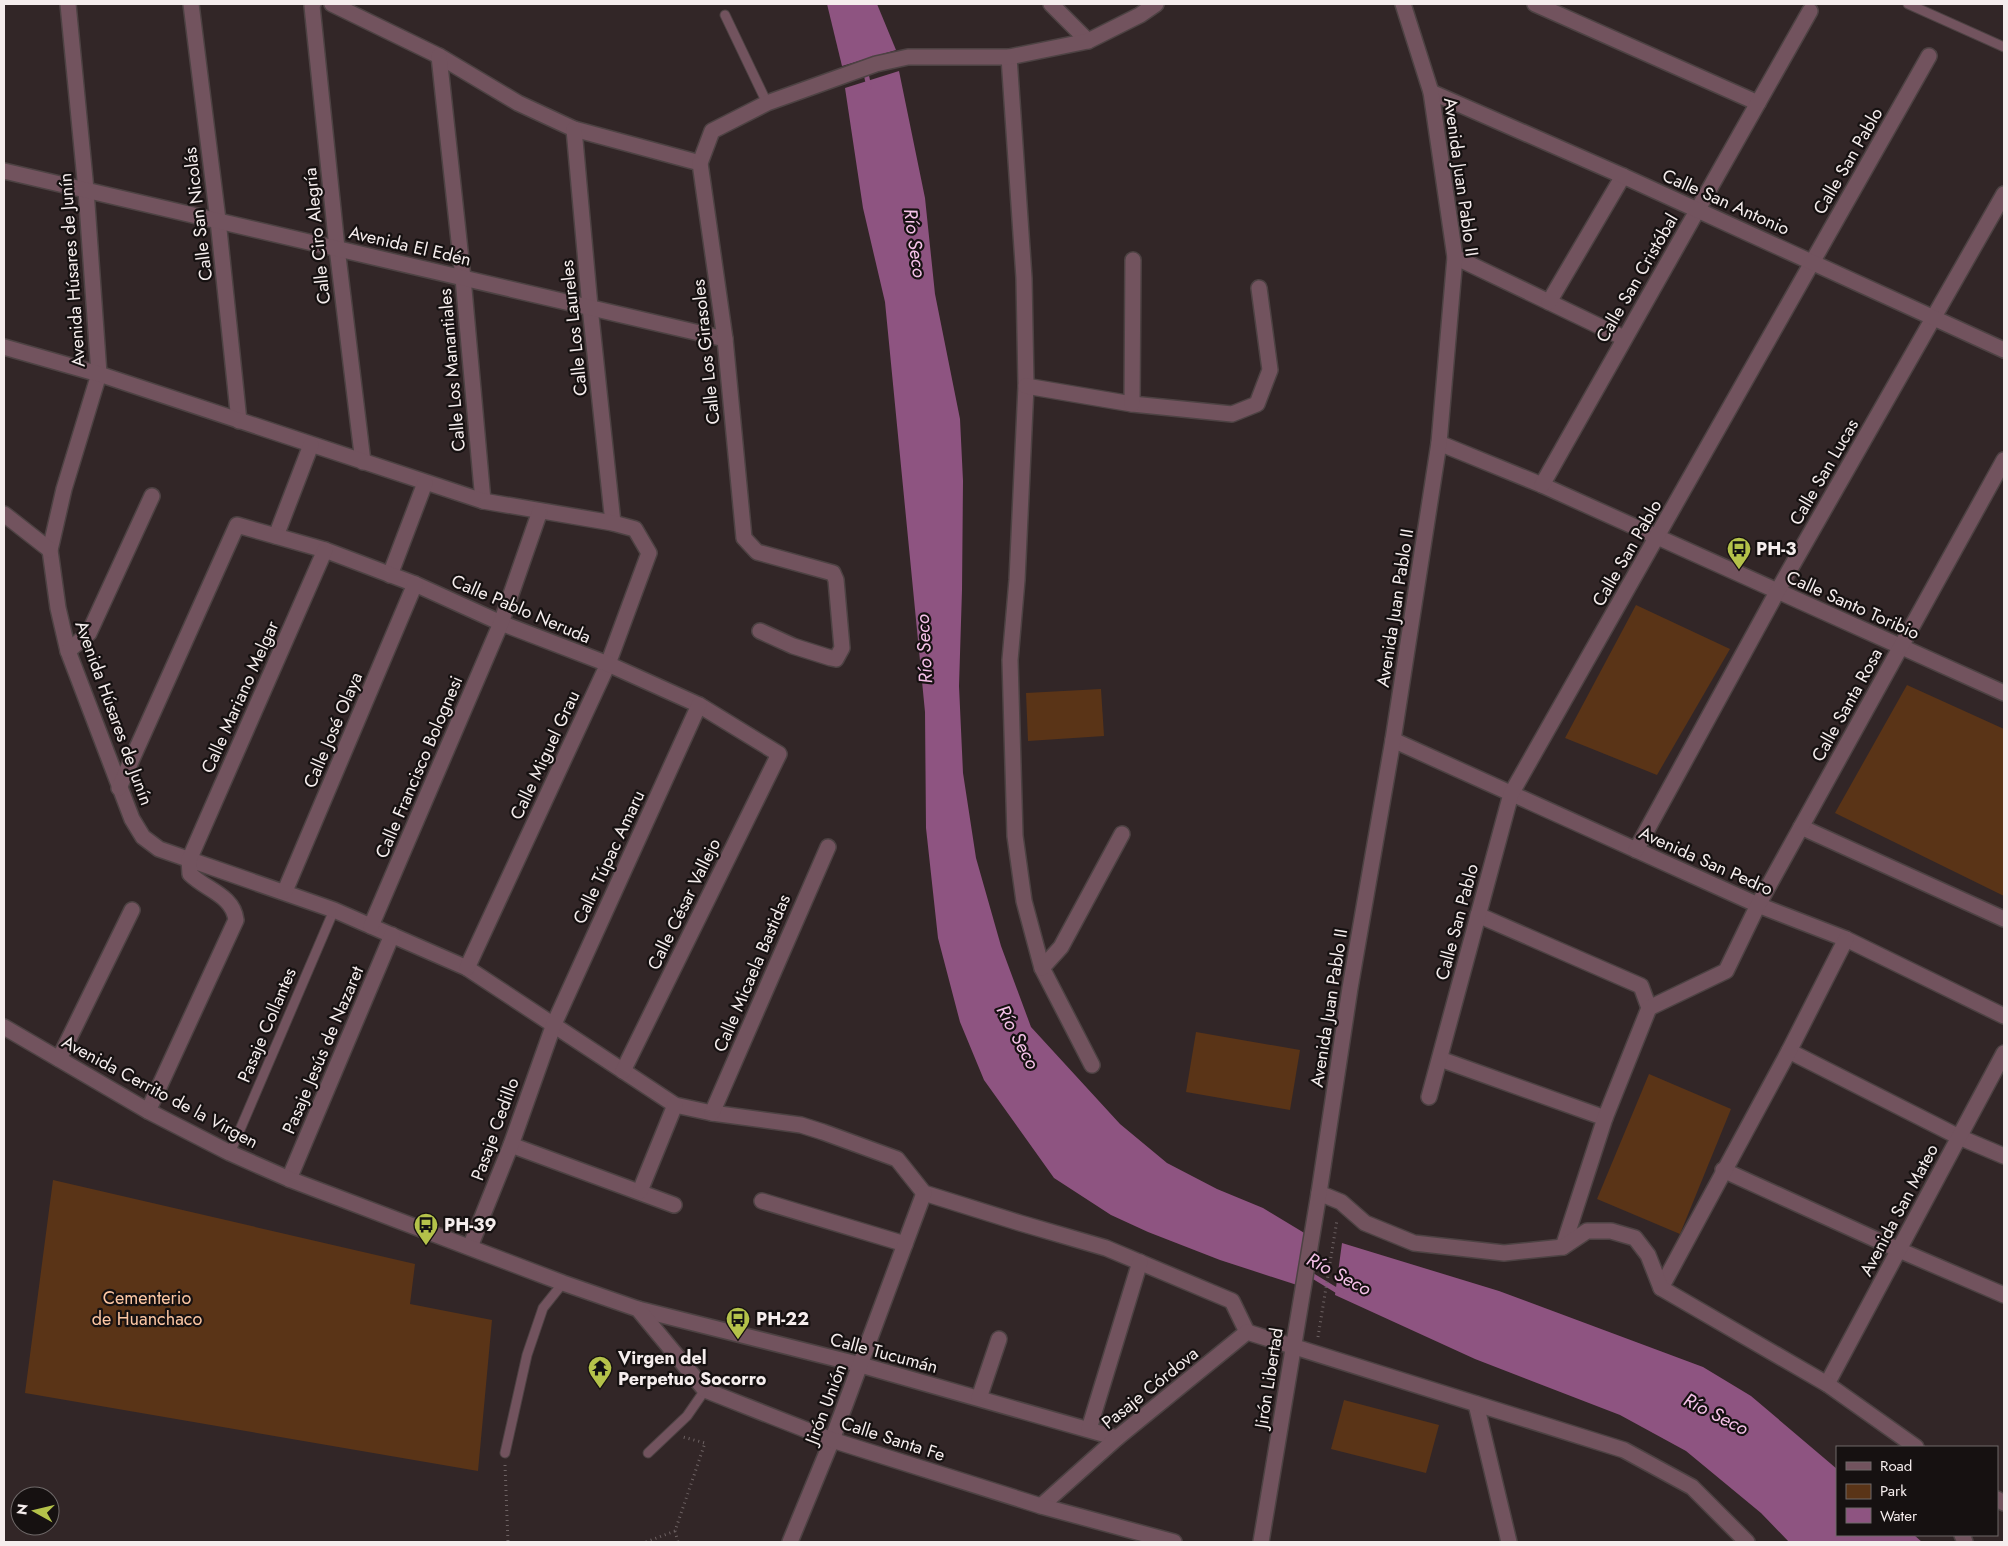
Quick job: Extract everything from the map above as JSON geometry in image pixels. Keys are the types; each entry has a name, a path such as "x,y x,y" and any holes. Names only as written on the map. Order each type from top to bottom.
{"street":[{"name":"Avenida Húsares de Junín","path":"68,4 86,190 99,374 64,489 50,550 58,608 68,651 119,788 142,837 159,849 285,891 334,910 466,968 675,1104 712,1114 801,1125 897,1159 924,1192"},
{"name":"Calle San Nicolás","path":"191,4 218,220 239,420"},
{"path":"332,4 439,56 518,103 574,130 700,163 712,130 767,103 876,64 908,57 1009,57 1088,41 1140,15 1156,4"},
{"path":"1051,4 1088,41"},
{"name":"Avenida Juan Pablo II","path":"1314,1220 1350,988 1393,740 1440,442 1455,257 1431,92 1403,4"},
{"path":"1536,4 1569,11 1758,103"},
{"name":"Calle Ciro Alegría","path":"313,5 337,248 363,462"},
{"name":"Calle San Cristóbal","path":"1542,486 1810,11"},
{"name":"Calle Los Manantiales","path":"439,56 463,278 483,501"},
{"name":"Calle San Pablo","path":"1430,1097 1511,794 1929,56"},
{"path":"1009,57 1024,278 1026,386 1017,580 1010,660 1015,836 1024,901 1042,968 1092,1065"},
{"name":"Calle San Antonio","path":"1431,92 1697,209 2004,350"},
{"name":"Calle Los Laureles","path":"574,130 590,307 613,523"},
{"name":"Calle Los Girasoles","path":"700,163 725,339 744,538 758,552 833,573 836,580 842,648 836,659 831,658 793,646 760,631"},
{"name":"Avenida El Edén","path":"4,171 725,339"},
{"path":"1549,302 1623,176"},
{"name":"Calle San Lucas","path":"1636,850 1777,592 2004,194"},
{"path":"1455,257 1624,338"},
{"path":"1132,404 1133,260"},
{"path":"1026,386 1132,404 1232,414 1257,404 1270,370 1259,288"},
{"path":"4,347 99,374 483,501 613,523"},
{"name":"Calle Santo Toribio","path":"1440,442 2004,693"},
{"path":"276,536 312,445"},
{"name":"Calle Santa Rosa","path":"1649,1008 1726,970 1758,905 2004,460"},
{"path":"390,575 425,483"},
{"path":"68,651 88,633 152,496"},
{"name":"Calle Francisco Bolognesi","path":"371,926 501,623 540,511"},
{"path":"4,514 50,550"},
{"name":"Calle Miguel Grau","path":"466,968 608,664 649,553 635,530 613,523"},
{"name":"Calle Pablo Neruda","path":"119,788 236,525 325,550 415,584 501,623 608,664 699,706 779,754"},
{"name":"Calle Mariano Melgar","path":"189,860 325,550"},
{"name":"Calle José Olaya","path":"285,891 415,584"},
{"name":"Calle Túpac Amaru","path":"554,1024 699,706"},
{"name":"Avenida San Pedro","path":"1393,740 1758,905 1846,939 2004,1016"},
{"name":"Calle César Vallejo","path":"623,1071 779,754"},
{"path":"1801,827 2004,919"},
{"path":"1042,968 1061,947 1122,834"},
{"name":"Calle Micaela Bastidas","path":"712,1114 828,847"},
{"path":"148,1111 236,920 235,911 230,903 197,881 190,874 189,860"},
{"path":"59,1059 132,910"},
{"path":"1478,915 1641,986 1649,1008 1605,1118 1564,1247"},
{"name":"Pasaje Jesús de Nazaret","path":"289,1179 392,935"},
{"path":"1661,1288 1789,1051 1846,939"},
{"name":"Pasaje Cedillo","path":"470,1247 554,1024"},
{"name":"Avenida Cerrito de la Virgen","path":"4,1027 148,1111 230,1153 289,1179 470,1247"},
{"path":"1789,1051 1959,1137 2004,1156"},
{"name":"Avenida San Mateo","path":"1827,1384 2004,1053"},
{"path":"1440,1059 1605,1118"},
{"path":"640,1191 675,1104"},
{"path":"510,1145 674,1204"},
{"path":"1724,1170 1899,1250 2004,1295"},
{"path":"924,1192 1106,1248 1232,1301 1247,1332 1624,1450 1692,1487 1747,1542"},
{"name":"Jirón Unión","path":"790,1542 832,1440 924,1192"},
{"path":"1319,1193 1341,1202 1365,1223 1414,1243 1504,1253 1564,1247 1586,1231 1611,1230 1634,1238 1648,1255 1661,1288 1827,1384 1915,1446"},
{"path":"762,1201 906,1244"},
{"name":"Jirón Libertad","path":"1261,1542 1314,1220"},
{"name":"Calle Tucumán","path":"470,1247 563,1283 638,1309 860,1364 1117,1438"},
{"path":"1088,1429 1140,1262"},
{"name":"Calle Santa Fe","path":"638,1309 704,1390 832,1440 1041,1506 1174,1542"},
{"name":"Pasaje Córdova","path":"1041,1506 1117,1438 1247,1332"},
{"path":"979,1398 999,1339"},
{"path":"1476,1404 1509,1542"}],"lane":[{"path":"1908,4 2004,47"},
{"path":"725,15 767,103"},
{"name":"Pasaje Collantes","path":"230,1153 334,910"},
{"path":"505,1453 527,1355 543,1308 563,1283"},
{"path":"648,1454 687,1416 704,1390"}],"path":[{"path":"1316,1345 1335,1234"},
{"path":"670,1433 705,1443 675,1531 678,1542"},
{"path":"505,1453 508,1542"},
{"path":"646,1542 675,1531"}],"green space":[{"path":"1636,605 1730,649 1657,775 1565,738"},
{"path":"1907,685 2004,729 2004,896 1835,813"},
{"path":"1101,689 1104,736 1028,741 1026,693"},
{"path":"1196,1032 1300,1050 1290,1110 1186,1092"},
{"path":"1649,1074 1731,1109 1680,1234 1597,1199"},
{"name":"Cementerio de Huanchaco","path":"53,1180 415,1264 410,1304 492,1320 478,1471 25,1393"},
{"path":"1344,1400 1439,1425 1426,1473 1331,1449"}],"water":[{"path":"827,4 877,4 896,50 842,66"},
{"path":"899,71 925,198 935,294 960,419 963,481 959,686 963,773 976,858 1001,946 1031,1027 1120,1124 1167,1163 1217,1189 1263,1208 1306,1234 1297,1285 1220,1260 1148,1232 1111,1215 1054,1178 984,1080 960,1022 938,938 926,828 925,712 885,302 863,208 845,88"},
{"path":"1342,1243 1499,1291 1703,1367 1751,1396 1836,1468 1836,1536 1915,1536 1922,1542 1789,1542 1761,1513 1686,1451 1620,1415 1475,1359 1335,1295"}],"waterway":[{"name":"Río Seco","path":"865,69 869,87"},
{"name":"Río Seco","path":"1308,1273 1341,1293"}],"place":[{"name":"PH-3","path":"1739,570"},
{"name":"PH-39","path":"426,1246"},
{"name":"PH-22","path":"738,1340"},
{"name":"Virgen del Perpetuo Socorro","path":"600,1389"}]}
